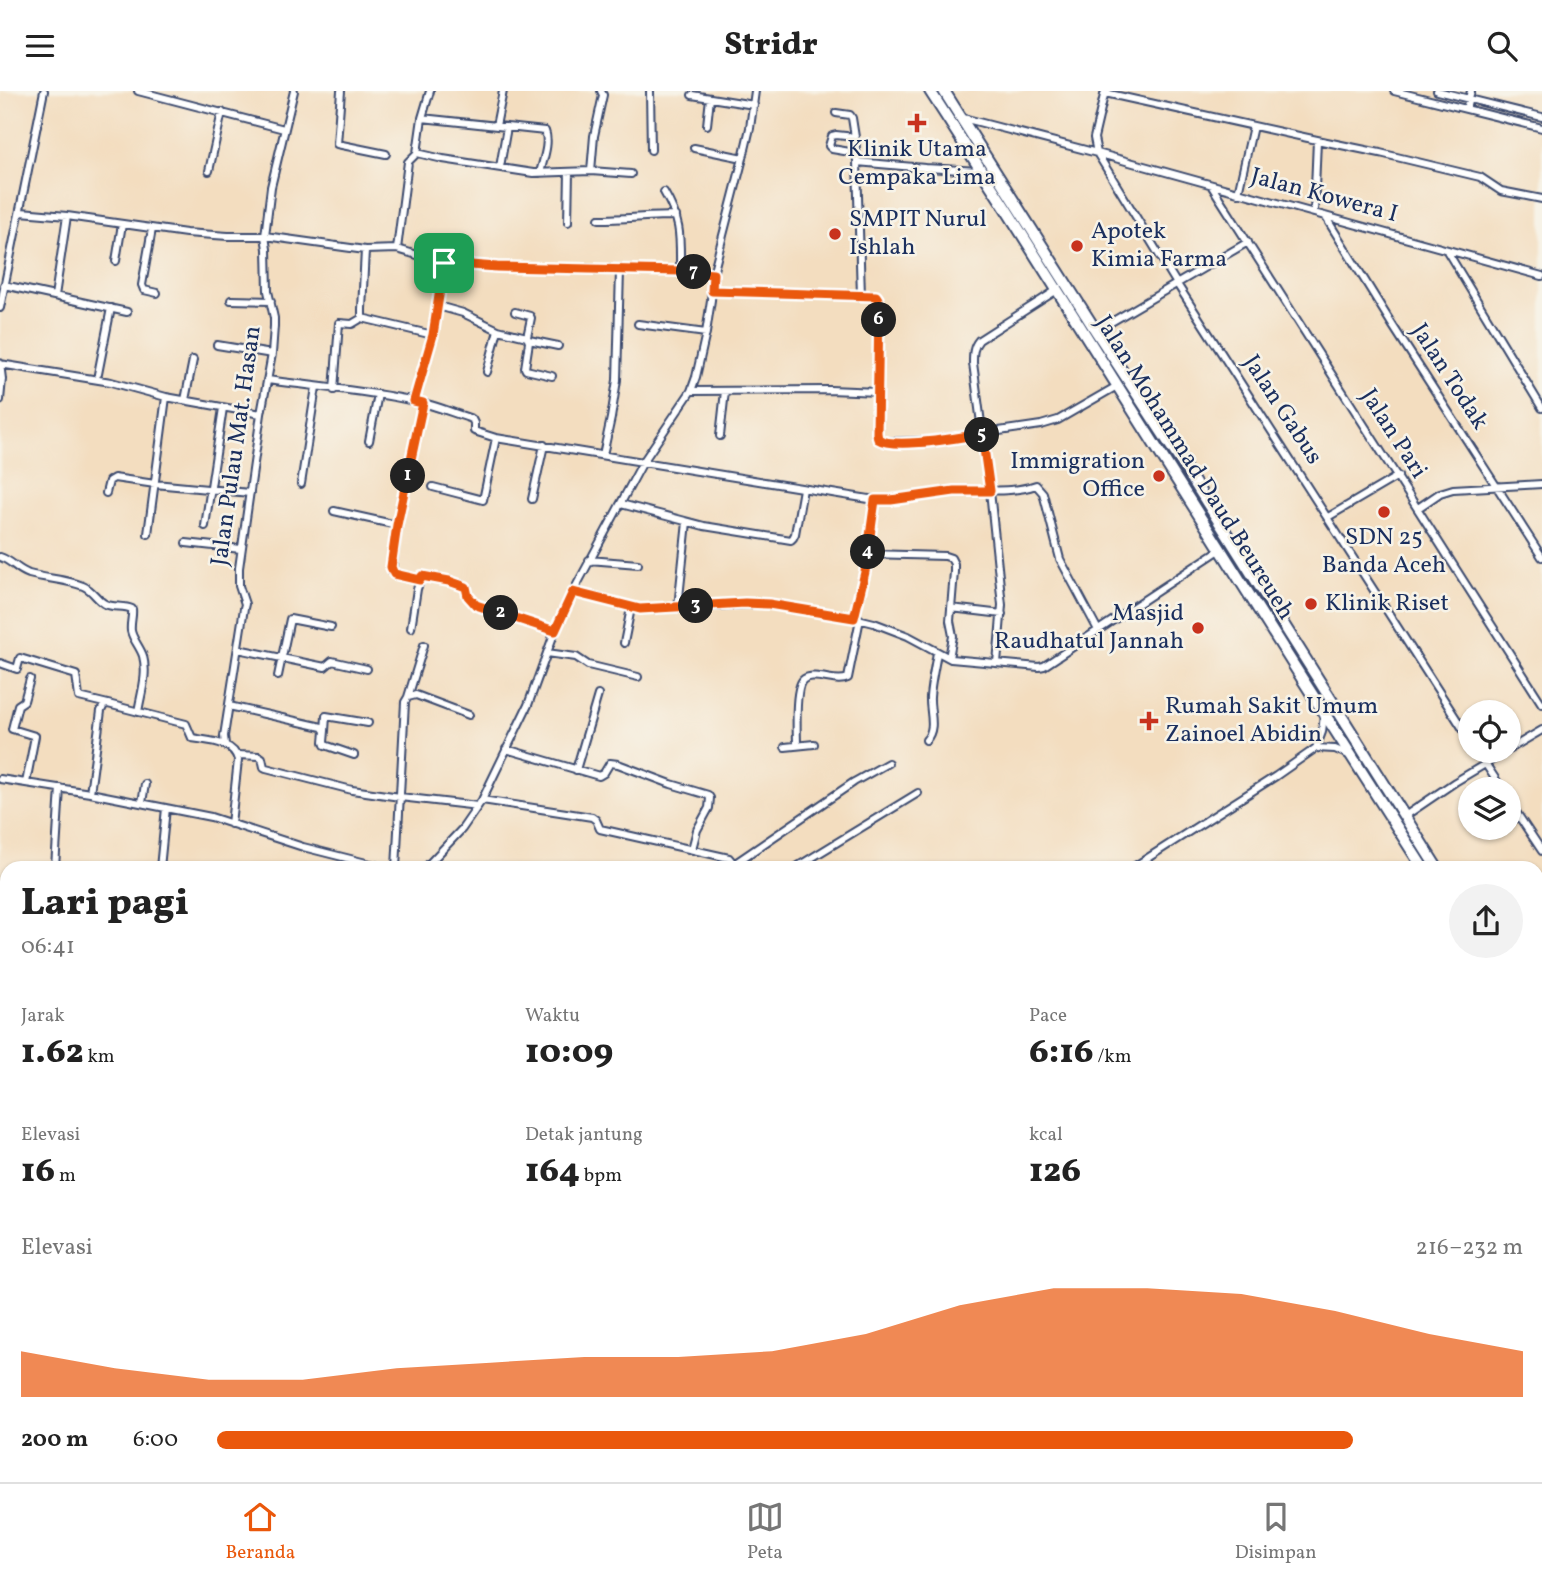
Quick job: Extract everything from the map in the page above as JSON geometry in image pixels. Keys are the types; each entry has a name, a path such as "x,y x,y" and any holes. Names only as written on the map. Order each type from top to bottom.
{"highway":[{"name":"Jalan Mohammad Daud Beureueh","path":"929,91 1353,758 1430,861"},
{"name":"Jalan Mohammad Daud Beureueh","path":"944,91 1405,815 1422,861"},
{"path":"1296,668 1307,660"}],"street":[{"path":"0,308 44,91"},
{"path":"138,91 284,129"},
{"name":"Jalan Pulau Mat. Hasan","path":"225,744 224,736 245,604 239,586 242,549 272,354 274,318 268,291 265,236 271,187 294,91"},
{"path":"341,91 337,144 386,155"},
{"path":"397,249 408,162 417,153 422,118 430,91"},
{"path":"496,126 503,91"},
{"path":"590,171 603,95 601,91"},
{"path":"650,91 651,150"},
{"path":"432,861 462,829 480,803 528,705 555,631 589,560 643,462 691,391 705,333 713,274 743,158 755,91"},
{"path":"1394,91 1542,128"},
{"path":"1437,91 1542,117"},
{"path":"1466,109 1471,91"},
{"path":"1097,153 1094,138 1105,92 1480,177 1501,191 1542,199"},
{"path":"692,95 754,105"},
{"path":"707,125 710,98"},
{"path":"209,171 222,112"},
{"path":"836,113 850,115 855,137 862,296"},
{"name":"Jalan Kowera I","path":"961,117 1542,276"},
{"path":"422,118 545,131 548,140 540,173"},
{"path":"1238,193 1253,126"},
{"path":"500,167 507,127"},
{"path":"855,137 833,136 829,146 832,149 856,153"},
{"path":"1314,212 1317,140"},
{"path":"694,148 743,158"},
{"path":"417,153 540,173 590,171 631,174"},
{"name":"Jalan Gabus","path":"1097,153 1177,284 1458,721"},
{"path":"857,162 980,171"},
{"path":"568,222 569,172"},
{"name":"Jalan Pari","path":"1211,185 1542,704"},
{"path":"664,192 676,216 680,236 680,271"},
{"path":"21,212 152,229 228,236 265,236 365,250 397,249 444,263 713,274"},
{"path":"55,296 67,216"},
{"path":"599,219 676,216"},
{"name":"Jalan Todak","path":"1325,216 1542,557"},
{"path":"117,261 122,224"},
{"path":"152,229 142,285 144,290 157,293"},
{"path":"1096,331 1248,242"},
{"path":"362,318 365,250"},
{"path":"1447,251 1542,408"},
{"path":"414,401 433,335 444,263"},
{"path":"603,455 617,380 620,270"},
{"path":"5,285 127,311"},
{"path":"997,663 1002,614 990,491 972,363 975,345 979,340 1057,290"},
{"path":"712,291 876,296 877,433 882,442 929,441 1041,425 1058,420 1117,386"},
{"path":"231,300 271,302"},
{"path":"438,306 463,313 498,330 558,346"},
{"path":"98,374 111,308"},
{"path":"515,311 531,318 526,370 552,376"},
{"path":"334,390 339,323 352,324 362,318 433,335"},
{"path":"638,324 705,333"},
{"path":"487,372 498,330"},
{"path":"217,345 272,354"},
{"path":"185,400 193,360"},
{"path":"0,400 0,364 111,382 166,397 261,414"},
{"path":"267,380 359,391 423,403 472,419 474,431 496,438 875,500 954,491 1026,489 1036,485 1043,493 1060,559 1098,630"},
{"path":"301,484 316,387"},
{"path":"691,391 878,392"},
{"path":"720,436 725,391"},
{"path":"369,441 378,394"},
{"path":"148,534 166,397"},
{"path":"420,580 391,571 397,525 423,403"},
{"path":"205,526 223,408"},
{"path":"433,487 484,500 496,438"},
{"path":"532,499 544,445"},
{"path":"1328,517 1398,476"},
{"path":"106,493 111,478 250,493"},
{"path":"1418,508 1450,489 1542,484"},
{"path":"621,504 704,526 791,540 796,534 803,489"},
{"path":"797,745 797,702 802,681 810,677 842,680 849,677 875,500"},
{"path":"334,511 397,525"},
{"path":"678,607 687,522"},
{"path":"186,543 242,549"},
{"path":"573,592 631,608 769,604 857,618 902,633 949,658 1038,667 1044,666 1221,549"},
{"path":"868,554 951,558 954,564 950,621 953,636 949,658"},
{"path":"0,557 29,574 70,581 88,588 106,605 132,609 132,634 146,673 138,712"},
{"path":"589,560 638,564"},
{"path":"411,628 422,576 466,587 468,596 476,605 555,631"},
{"path":"624,643 631,608"},
{"path":"951,608 1002,614"},
{"path":"278,676 290,619 331,627"},
{"path":"396,861 405,702 424,645"},
{"path":"238,649 325,667 332,661 367,669"},
{"path":"926,740 932,725 930,701 937,652"},
{"path":"547,653 576,657 588,665 638,677"},
{"path":"0,663 17,669 20,658 76,675 79,697 186,724 192,738 225,744 238,755 259,756 266,768 352,790 592,817 600,829 729,858 730,861"},
{"path":"26,783 35,736 12,729 18,705 24,701 30,679"},
{"path":"408,697 416,695 469,715"},
{"path":"576,770 598,695"},
{"path":"90,793 101,711 104,705 108,704"},
{"path":"229,706 322,727 325,731"},
{"path":"1143,861 1316,748 1325,713"},
{"path":"354,755 325,745 326,716 368,723"},
{"path":"1521,742 1542,730"},
{"path":"785,747 814,744"},
{"path":"1316,748 1335,749 1353,758"},
{"path":"506,749 601,775 608,764 613,763 671,785 708,795 710,804 697,830 692,849"},
{"path":"231,824 238,755"},
{"path":"738,861 888,762"},
{"path":"1405,815 1485,764 1494,777"},
{"path":"0,779 90,793 211,817 303,848 357,861"},
{"path":"142,803 145,784"},
{"path":"55,861 60,788"},
{"path":"806,861 918,793"},
{"path":"161,861 166,808"},
{"path":"1521,820 1542,851"}],"place":[{"name":"Klinik Utama Cempaka Lima","path":"917,123"},
{"name":"SMPIT Nurul Ishlah","path":"835,234"},
{"name":"Apotek Kimia Farma","path":"1077,246"},
{"name":"Immigration Office","path":"1159,476"},
{"name":"SDN 25 Banda Aceh","path":"1384,512"},
{"name":"Klinik Riset","path":"1311,604"},
{"name":"Masjid Raudhatul Jannah","path":"1198,628"},
{"name":"Rumah Sakit Umum Zainoel Abidin","path":"1149,721"}],"route":[{"path":"444,263 497,267 680,271 713,274 712,291 876,296 879,307 878,439 882,442 907,443 982,434 990,491 954,491 875,500 865,572 854,618 769,604 640,609 573,592 555,631 476,605 470,600 466,587 436,578 422,576 420,580 394,574 391,567 397,525 423,403 414,401 433,335 444,263"}]}
